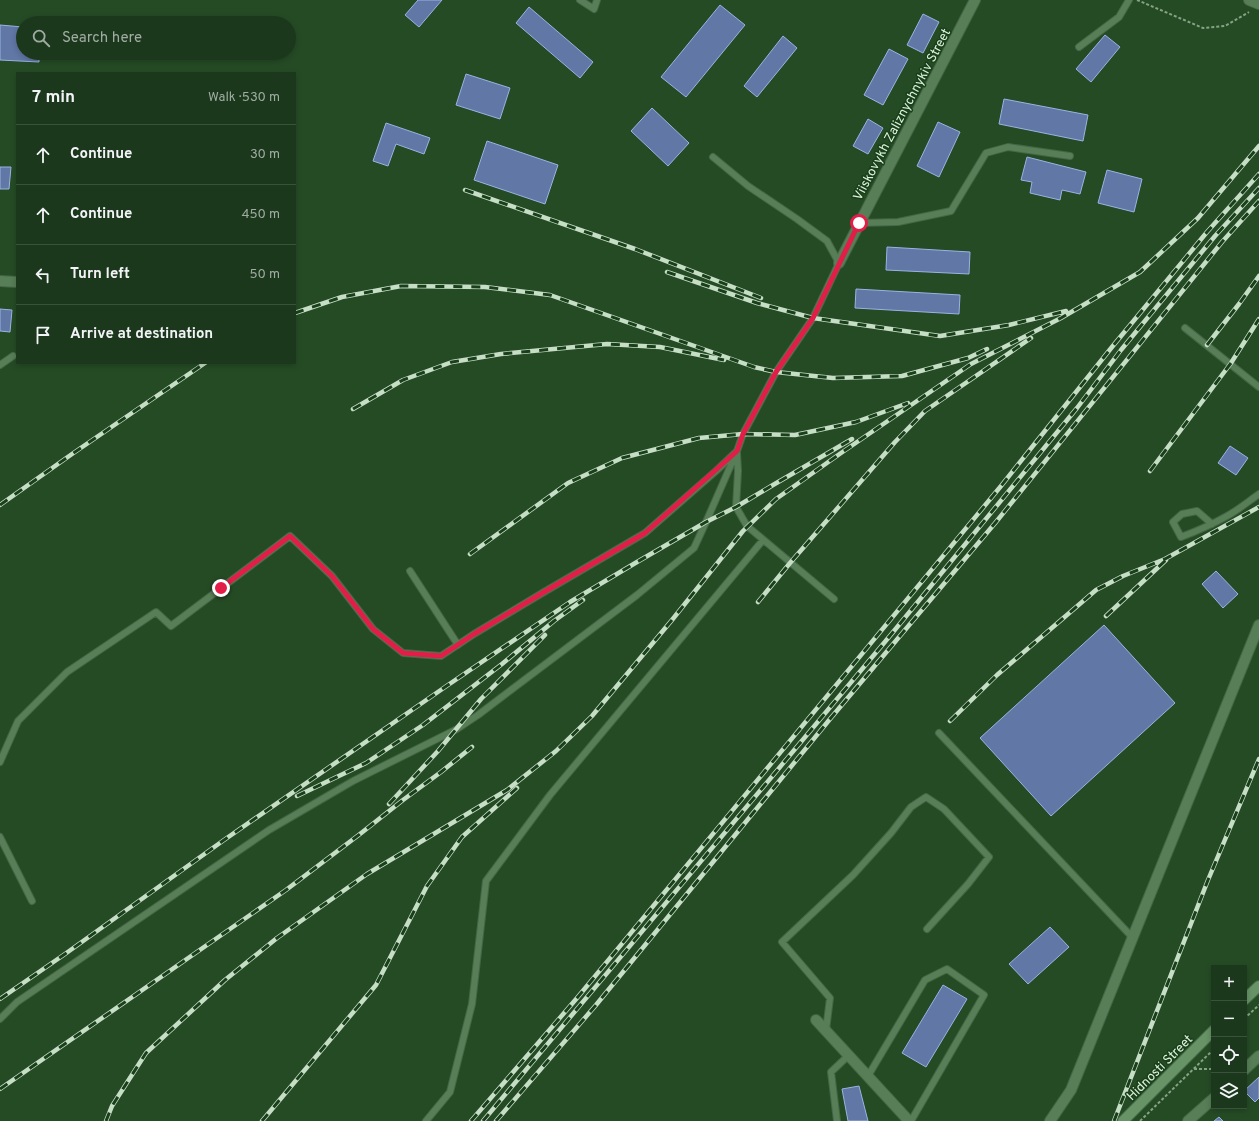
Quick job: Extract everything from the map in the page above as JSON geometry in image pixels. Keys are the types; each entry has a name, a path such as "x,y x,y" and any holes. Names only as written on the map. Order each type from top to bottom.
{"main road":[{"path":"1247,997 1259,986"},
{"name":"Hidnosti Street","path":"1123,1121 1211,1033"}],"street":[{"name":"Viiskovykh Zaliznychnykiv Street","path":"839,263 975,0"},
{"path":"1249,0 1256,7"},
{"path":"0,281 16,282"},
{"path":"1050,1121 1071,1090 1259,625"},
{"path":"816,1020 910,1121"},
{"path":"1247,1067 1259,1056"},
{"path":"1188,1121 1211,1101"}],"lane":[{"path":"580,0 594,10 597,0"},
{"path":"1079,47 1119,17 1129,0"},
{"path":"859,223 898,222 951,212 986,153 1008,147 1070,156"},
{"path":"0,1019 24,998 269,830 354,781 457,729 472,719 631,600 694,548 737,451 743,434 776,372 813,318 839,263 827,241 748,186 713,157"},
{"path":"1185,328 1259,387"},
{"path":"0,365 13,356"},
{"path":"737,451 738,471 736,507 747,526 834,599"},
{"path":"0,762 18,721 67,672 156,612 171,626 290,536 332,576 373,629 403,653 441,656 544,592 645,533 737,451"},
{"path":"1212,524 1197,511 1182,514 1173,522 1181,537 1195,532 1212,524 1228,516 1259,494"},
{"path":"426,1121 450,1092 472,1004 486,881 550,795 763,540"},
{"path":"410,571 458,645"},
{"path":"939,733 1132,938"},
{"path":"826,1030 830,998 782,942 853,875 892,833 911,807 926,797 944,809 989,858 928,929"},
{"path":"0,837 32,901"},
{"path":"868,1076 925,980 946,969 984,995 910,1121"},
{"path":"837,1121 831,1072 849,1055"}],"path":[{"path":"1136,0 1202,28 1225,26 1256,7"},
{"path":"1247,1016 1259,1005"},
{"path":"1140,1121 1211,1052"},
{"path":"1194,1069 1211,1069"}],"building":[{"path":"418,0 442,0 419,27 405,15"},
{"path":"720,5 745,25 686,97 661,77"},
{"path":"529,7 593,62 580,78 516,23"},
{"path":"923,14 939,22 923,53 907,45"},
{"path":"0,25 16,26 16,60 39,60 39,62 0,60"},
{"path":"1105,35 1120,47 1091,82 1076,69"},
{"path":"783,36 797,48 757,97 744,86"},
{"path":"889,49 908,59 883,105 864,95"},
{"path":"466,74 510,88 500,119 456,105"},
{"path":"1004,99 1088,115 1083,141 999,124"},
{"path":"652,108 689,143 668,166 631,131"},
{"path":"868,119 883,128 868,154 853,146"},
{"path":"938,122 960,132 939,177 917,166"},
{"path":"386,123 430,138 424,154 396,144 388,166 373,161"},
{"path":"487,141 558,165 545,204 474,180"},
{"path":"1027,157 1086,172 1080,194 1062,190 1060,200 1030,193 1032,182 1021,180"},
{"path":"0,167 11,167 9,189 0,189"},
{"path":"1107,170 1142,179 1134,212 1098,203"},
{"path":"887,247 970,252 969,274 886,270"},
{"path":"856,289 960,295 959,314 855,308"},
{"path":"0,309 12,310 10,332 0,331"},
{"path":"1230,446 1248,458 1236,475 1218,463"},
{"path":"1216,571 1238,594 1223,608 1202,584"},
{"path":"1104,625 1175,703 1051,816 980,738"},
{"path":"1050,927 1069,947 1028,984 1009,964"},
{"path":"943,985 967,999 926,1067 902,1053"},
{"path":"1259,1077 1259,1098 1255,1102 1247,1094 1247,1088"},
{"path":"859,1086 868,1121 848,1121 842,1089"},
{"path":"1219,1117 1223,1121 1214,1121"}],"railway":[{"path":"106,1121 112,1106 146,1053 225,980 277,938 367,874 507,790 556,751 592,716 672,620 743,531 776,499 971,364 1061,318 1140,272 1198,218 1259,146"},
{"path":"471,1121 577,998 1001,486 1112,347 1207,232 1259,174"},
{"path":"483,1121 889,637 1077,408 1121,350 1215,236 1259,188"},
{"path":"465,190 635,249 761,298"},
{"path":"496,1121 596,1005 830,719 996,522 1222,242 1259,201"},
{"path":"667,272 757,303 813,318 940,336 1009,325 1066,311"},
{"path":"1207,345 1259,276"},
{"path":"296,313 342,297 401,286 485,287 550,295 754,367 776,372 833,378 902,376 968,358 987,349"},
{"path":"1150,471 1231,363 1259,319"},
{"path":"758,602 895,442 925,411 1031,338"},
{"path":"353,409 403,380 452,362 501,354 607,344 660,347 724,360"},
{"path":"0,505 204,364"},
{"path":"470,554 568,483 622,458 699,438 743,434 795,435 856,422 908,403"},
{"path":"0,999 224,840 570,602 706,522 736,507 852,439"},
{"path":"950,721 997,675 1096,590 1123,576 1165,559 1259,507"},
{"path":"1106,616 1166,560"},
{"path":"297,796 366,763 423,725 502,664 554,621 583,600"},
{"path":"389,804 438,751 481,699 545,635"},
{"path":"0,1089 286,890 472,747"},
{"path":"1114,1121 1208,880 1259,759"},
{"path":"262,1121 376,985 427,886 462,837 517,788"}],"route":[{"path":"221,588 290,536 332,576 373,629 403,653 441,656 474,634 645,533 737,451 743,434 776,372 813,318 859,223"}]}
